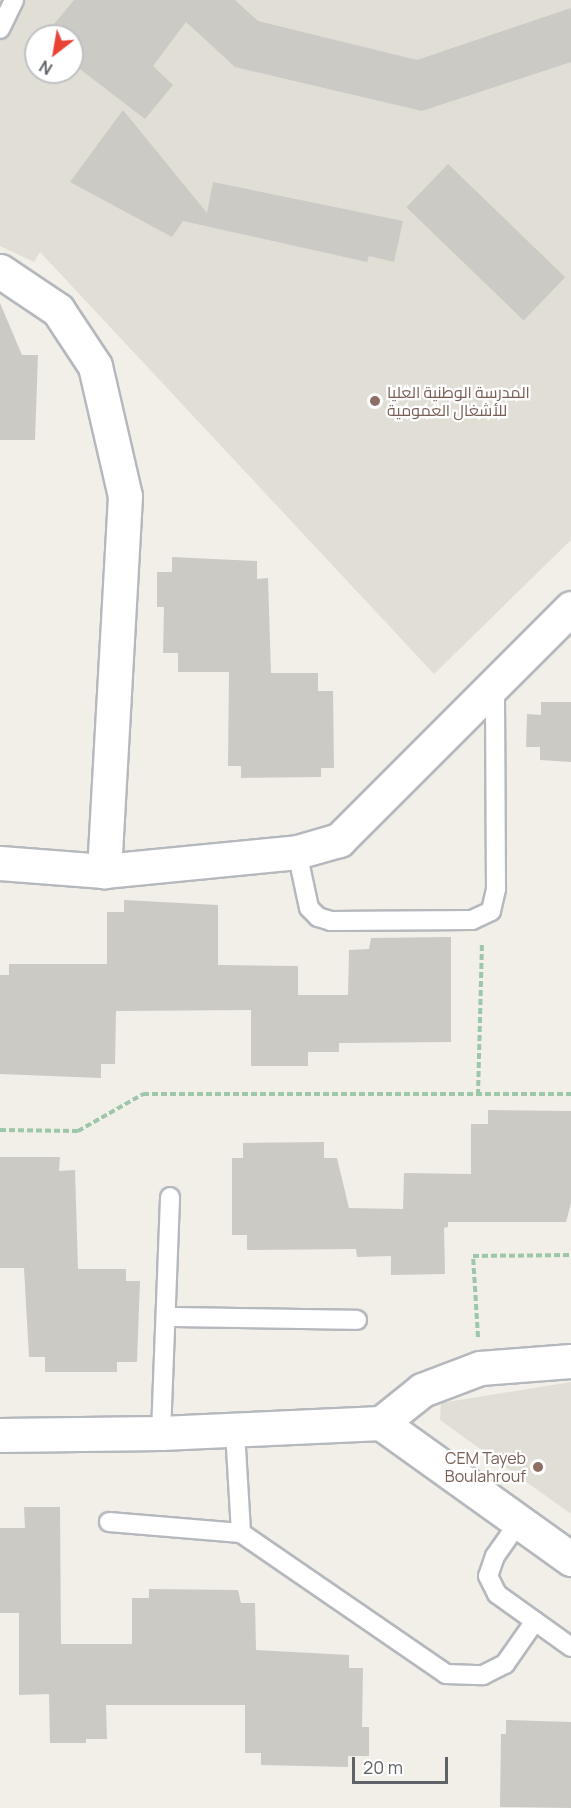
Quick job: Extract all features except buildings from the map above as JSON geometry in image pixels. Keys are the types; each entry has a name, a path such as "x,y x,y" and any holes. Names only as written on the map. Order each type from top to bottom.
{"street":[{"path":"0,271 58,310 95,366 125,496 105,871"},
{"path":"0,863 105,871 297,852 339,840 495,687 571,608"},
{"path":"0,1435 235,1431 381,1423 422,1390 480,1368 571,1361"},
{"path":"381,1423 571,1559"}],"lane":[{"path":"0,29 14,0"},
{"path":"297,852 309,908 318,917 331,921 483,918 491,911 496,889 495,687"},
{"path":"160,1433 168,1317 170,1197"},
{"path":"168,1317 357,1320"},
{"path":"235,1431 241,1533"},
{"path":"109,1522 241,1533 446,1674 483,1675 505,1664 535,1621"},
{"path":"519,1522 495,1556 488,1576 497,1594 571,1647"}],"path":[{"path":"477,1095 483,918"},
{"path":"0,1130 78,1131 143,1094 571,1094"},
{"path":"480,1368 473,1256 571,1255"}],"shaded area":[{"name":"المدرسة الوطنية العليا للأشغال العمومية","path":"0,0 571,0 571,540 434,674 40,252 34,262 0,246"},
{"name":"CEM Tayeb Boulahrouf","path":"571,1382 571,1514 440,1420 441,1403"}],"place":[{"name":"المدرسة الوطنية العليا للأشغال العمومية","path":"375,401"},
{"name":"CEM Tayeb Boulahrouf","path":"538,1467"}]}
